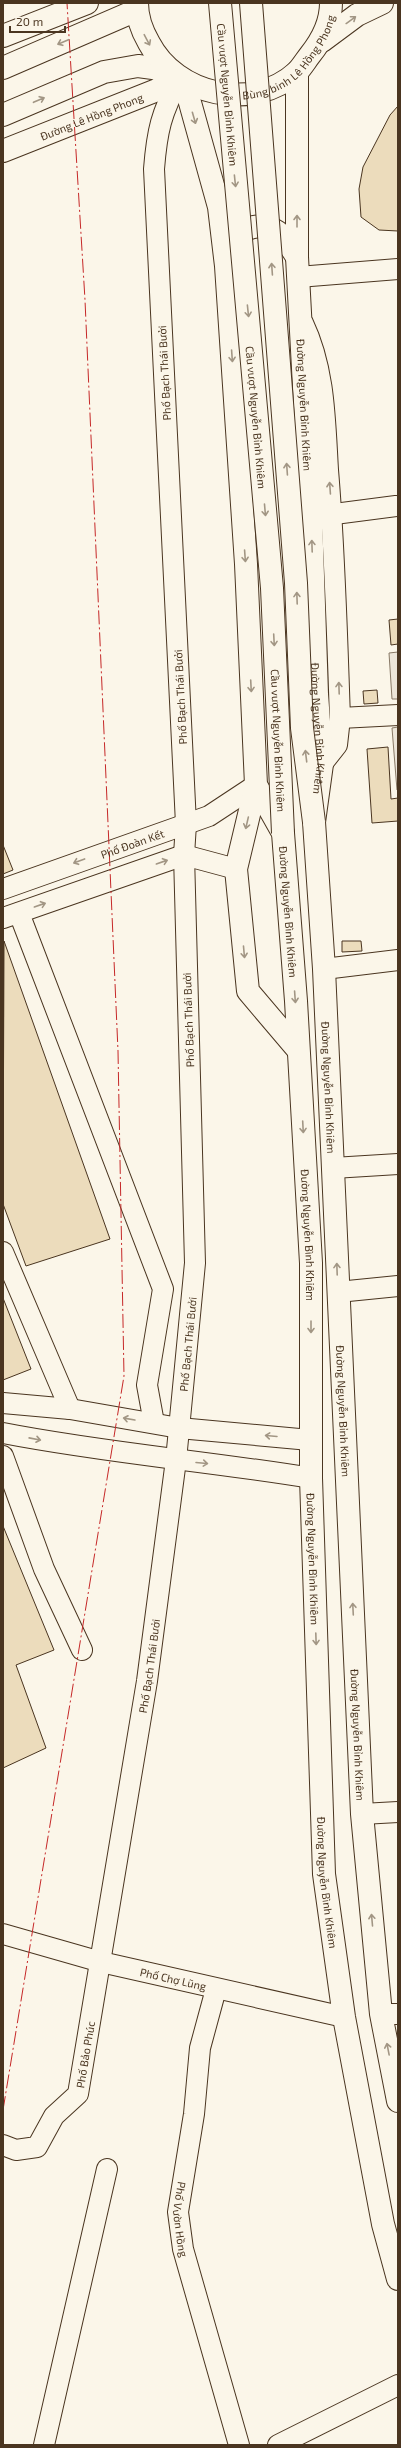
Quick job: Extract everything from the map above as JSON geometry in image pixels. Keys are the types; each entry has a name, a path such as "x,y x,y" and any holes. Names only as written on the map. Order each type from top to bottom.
{"main road":[{"path":"3,36 87,3"},
{"name":"Cầu vượt Nguyễn Bỉnh Khiêm","path":"220,3 272,588 283,833"},
{"path":"251,3 296,583 302,728 314,822"},
{"name":"Bùng binh Lê Hồng Phong","path":"177,76 212,92 242,94 271,88 297,72 322,41 331,11 331,3"},
{"path":"322,41 357,15 382,3"},
{"path":"3,68 137,6 143,32 154,52 177,76 220,207 226,266 246,564 256,785 236,869 248,991 298,1050"},
{"path":"3,115 104,72 138,66 177,76"},
{"name":"Đường Nguyễn Bỉnh Khiêm","path":"297,72 298,267 302,320 317,694 322,764 314,822 324,969 362,1814 390,2014 398,2101"},
{"name":"Đường Lê Hồng Phong","path":"3,151 157,90 177,76"},
{"path":"226,266 234,238 251,226 269,228 280,234 298,267"},
{"path":"256,785 283,833"},
{"name":"Đường Nguyễn Bình Khiêm","path":"283,833 311,1263 310,1440 324,1874 344,2017 383,2224 398,2279"}],"street":[{"name":"Phố Bạch Thái Bưởi","path":"101,1962 147,1681 176,1460 195,1263 184,855 186,824 154,169 157,131 165,105 177,76"},
{"path":"298,267 398,269"},
{"path":"302,320 310,338 322,379 332,515 340,718 337,745 322,764"},
{"path":"310,517 396,506"},
{"path":"340,718 398,715"},
{"name":"Phố Đoàn Kết","path":"3,889 209,816 256,785"},
{"path":"154,1423 147,1385 163,1289 11,916 184,855 236,869"},
{"path":"324,969 398,960"},
{"path":"333,1168 398,1164"},
{"path":"4,1256 70,1409"},
{"path":"338,1292 398,1286"},
{"path":"3,1403 70,1409 179,1428 310,1440"},
{"path":"3,1432 176,1460 245,1467 311,1478"},
{"path":"3,1456 44,1569 82,1650"},
{"path":"362,1814 398,1812"},
{"name":"Phố Chợ Lũng","path":"3,1934 101,1962 344,2017"},
{"name":"Phố Bảo Phúc","path":"3,2145 16,2150 38,2147 54,2116 78,2094 101,1962"},
{"name":"Phố Vườn Hồng","path":"216,1989 200,2048 194,2114 178,2212 183,2249 239,2445"},
{"path":"44,2445 107,2169"},
{"path":"278,2445 398,2384"}],"shaded area":[{"path":"398,652 398,699 392,699 389,653"},
{"path":"398,727 398,790 397,790 392,728"}],"building":[{"path":"398,106 398,231 379,230 361,217 359,189 363,167 390,115"},
{"path":"398,619 398,644 391,645 389,620"},
{"path":"377,690 378,703 364,704 363,691"},
{"path":"388,747 391,799 398,798 398,821 372,823 367,749"},
{"path":"3,845 13,870 3,874"},
{"path":"4,941 110,1239 26,1266 3,1204"},
{"path":"342,941 361,941 362,951 342,952"},
{"path":"3,1298 31,1369 3,1380"},
{"path":"3,1526 54,1650 16,1665 46,1748 3,1768"}],"power":[{"path":"3,2110 124,1376 118,1051 85,300 67,3"}]}
